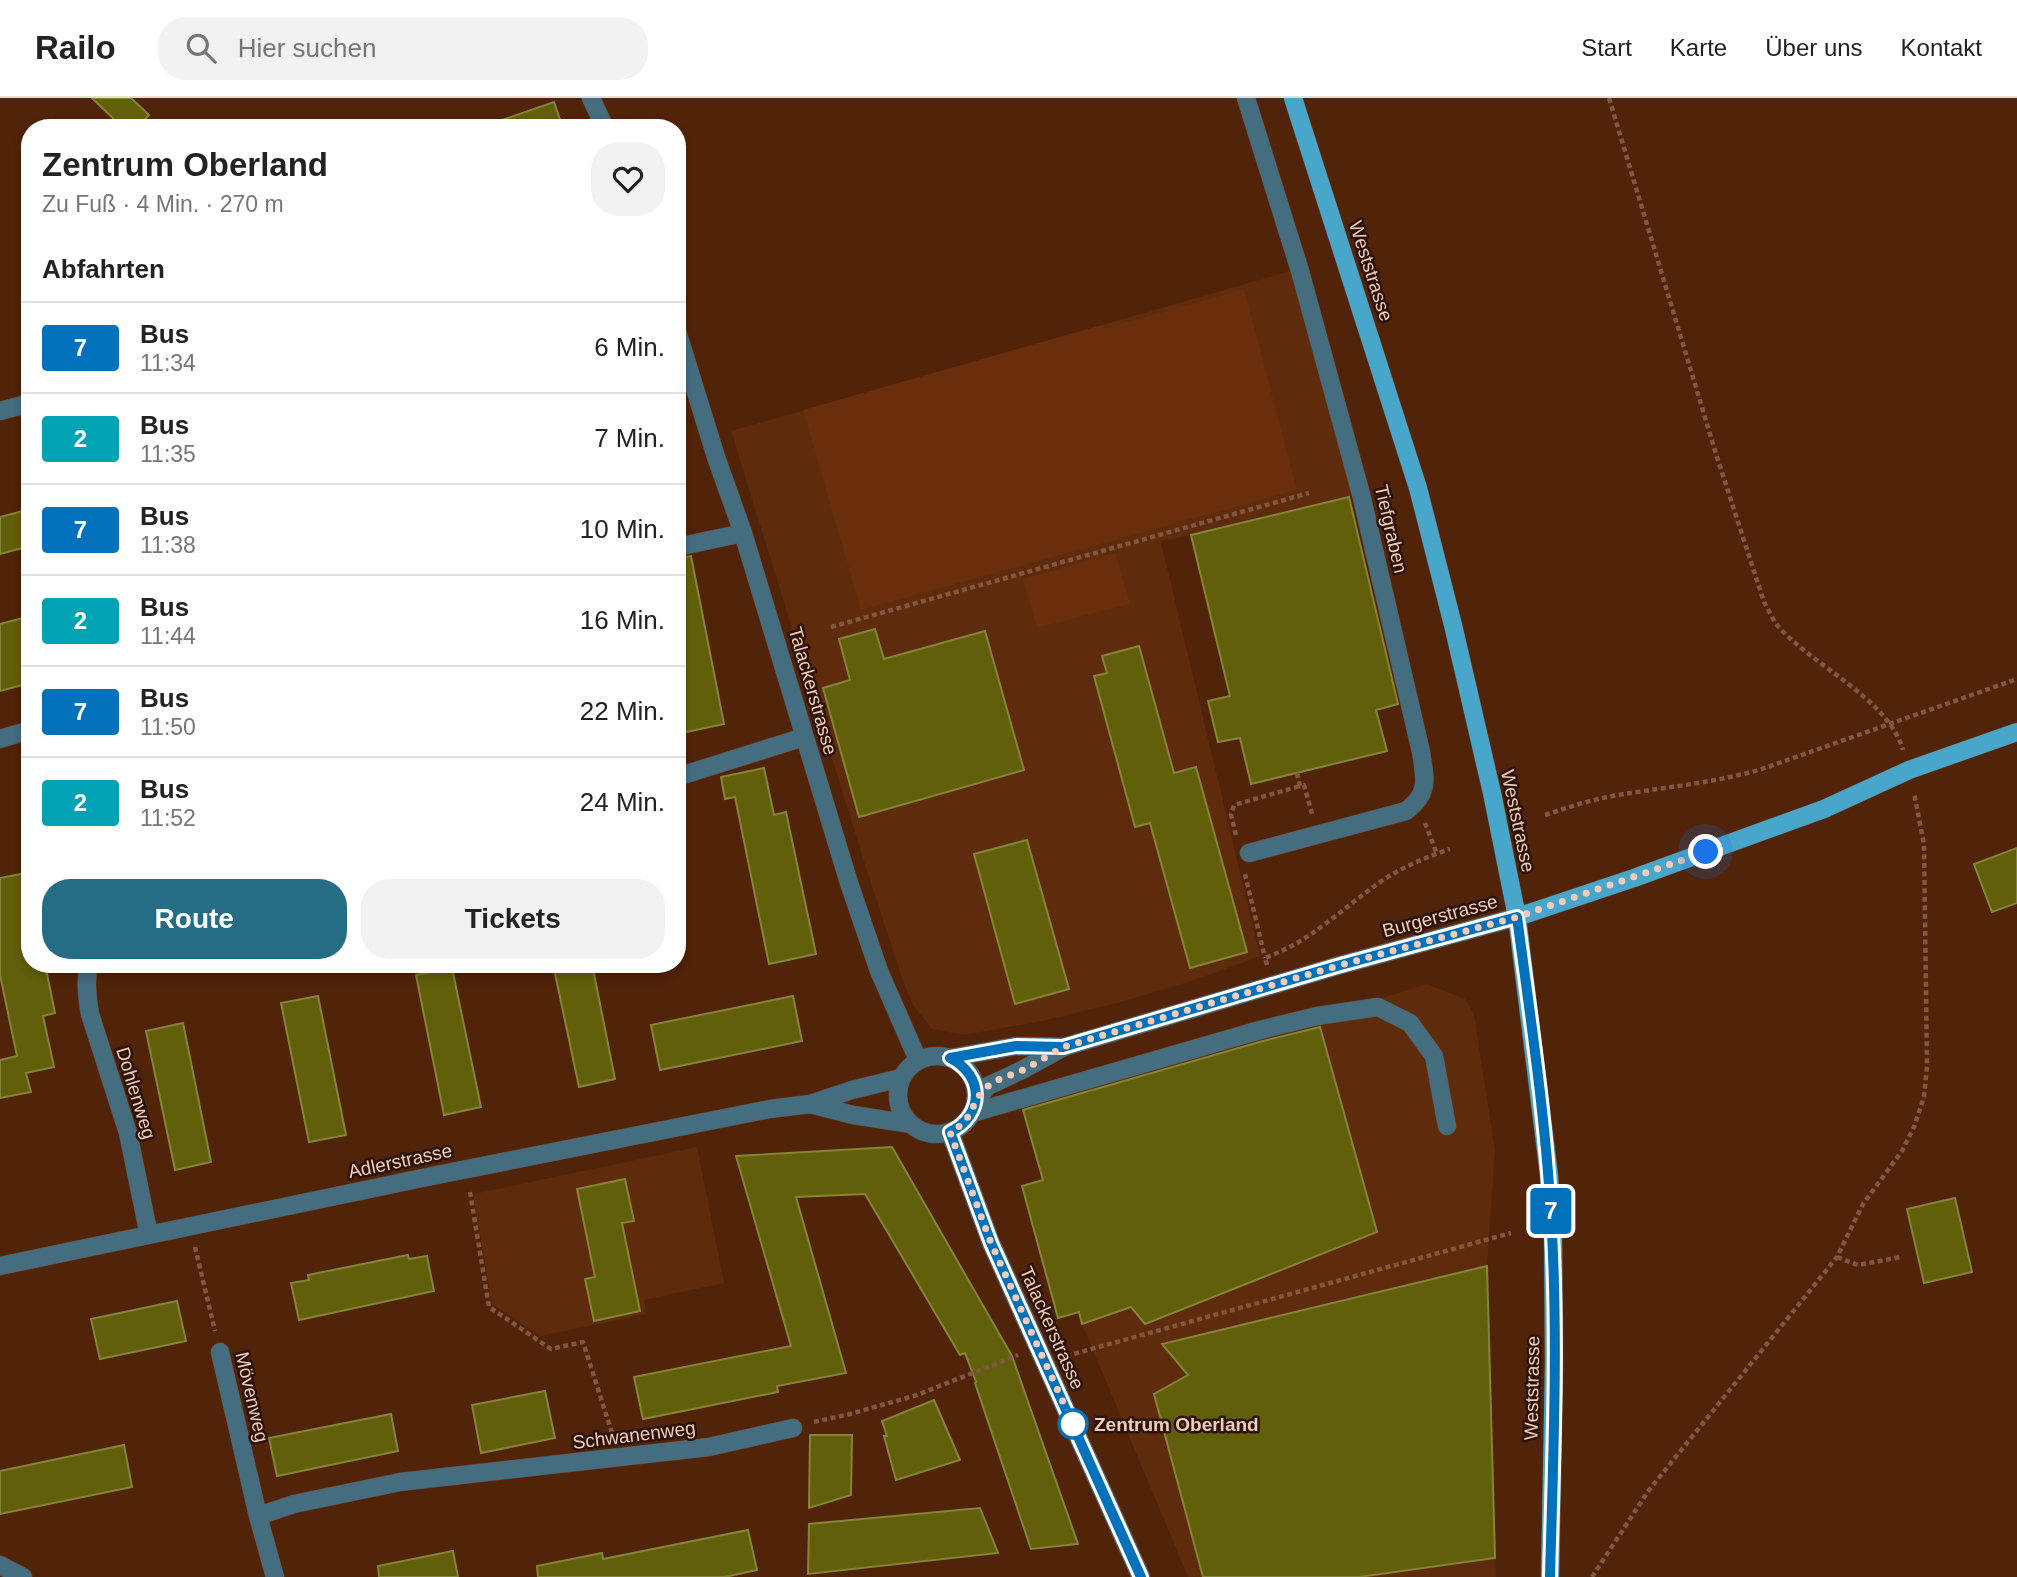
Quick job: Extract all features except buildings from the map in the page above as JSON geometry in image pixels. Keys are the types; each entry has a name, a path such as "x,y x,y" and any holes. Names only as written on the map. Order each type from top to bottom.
{"main road":[{"name":"Weststrasse","path":"1293,98 1418,488 1492,793 1517,917 1542,1112 1553,1235 1554,1363 1550,1577"},
{"name":"Burgerstrasse","path":"1517,917 1634,878 1812,813 1909,770 2017,732"}],"street":[{"path":"591,98 601,119"},
{"name":"Tiefgraben","path":"1246,98 1300,271 1361,494 1425,779 1423,793 1418,802 1406,811 1249,853"},
{"name":"Talackerstrasse","path":"686,360 743,533 849,883 879,971 918,1060"},
{"path":"0,411 21,405"},
{"path":"686,545 743,533"},
{"path":"0,739 21,733"},
{"path":"686,774 804,737"},
{"name":"Burgerstrasse","path":"974,1106 988,1086 1063,1047 1349,962 1517,917"},
{"name":"Dohlenweg","path":"87,973 89,1014 128,1133 149,1235"},
{"path":"974,1106 1317,1016 1378,1007 1410,1023 1434,1056 1447,1126"},
{"name":"Burgerstrasse","path":"950,1058 1016,1046 1063,1047"},
{"path":"934,1056 950,1058 960,1062 968,1070 976,1089 974,1106 959,1128 940,1134 929,1133 911,1124 901,1111 901,1078 918,1060 934,1056"},
{"name":"Adlerstrasse","path":"0,1266 443,1173 770,1109 810,1104 901,1078"},
{"name":"Adlerstrasse","path":"810,1104 853,1115 911,1124"},
{"name":"Talackerstrasse","path":"950,1132 991,1243 1141,1577"},
{"name":"Mövenweg","path":"220,1352 275,1577"},
{"name":"Schwanenweg","path":"258,1516 294,1504 400,1482 709,1447 793,1428"},
{"path":"0,1565 23,1577"}],"path":[{"path":"1592,1577 1649,1490 1837,1257 1863,1204 1902,1151 1914,1127 1924,1097 1927,1066 1924,844 1901,742 1889,723 1872,705 1775,623 1764,602 1716,454 1609,98"},
{"path":"831,627 1309,493"},
{"path":"1545,815 1615,795 1735,777 2017,679"},
{"path":"1297,773 1300,786 1304,785 1317,835"},
{"path":"1426,826 1437,854"},
{"path":"1273,985 1265,958 1310,935 1390,875 1417,860 1450,849"},
{"path":"458,1193 470,1191 489,1307 551,1349 583,1342 620,1458"},
{"name":"Mövenweg","path":"190,1226 220,1352"},
{"path":"1045,1362 1511,1233"},
{"path":"1837,1257 1858,1265 1902,1257"},
{"path":"793,1428 917,1395 1006,1359"}],"shaded area":[{"path":"1294,270 1355,495 1161,542 1260,956 1192,981 1042,1021 964,1035 932,1029 913,1005 902,978 731,431"},
{"path":"1244,289 1297,490 861,610 803,410 1102,325 1103,329"},
{"path":"1115,553 1130,604 1037,628 1023,579"},
{"path":"1427,984 1465,999 1474,1014 1495,1151 1487,1266 1496,1577 1188,1577 1082,1324 1021,1101 1318,1018"},
{"path":"697,1147 724,1283 644,1300 646,1314 541,1336 492,1304 473,1194"}],"bus line":[{"name":"7","path":"1141,1577 1012,1292 950,1132 959,1128 972,1113 976,1089 968,1070 960,1062 950,1058 1016,1046 1063,1047 1337,966 1517,917 1549,1175 1553,1235 1554,1363 1550,1577"}],"place":[{"name":"Zentrum Oberland","path":"1073,1424"}],"route":[{"path":"1073,1424 991,1243 950,1132 966,1121 975,1107 976,1100 988,1086 1063,1047 1337,966 1517,917 1706,852"}]}
